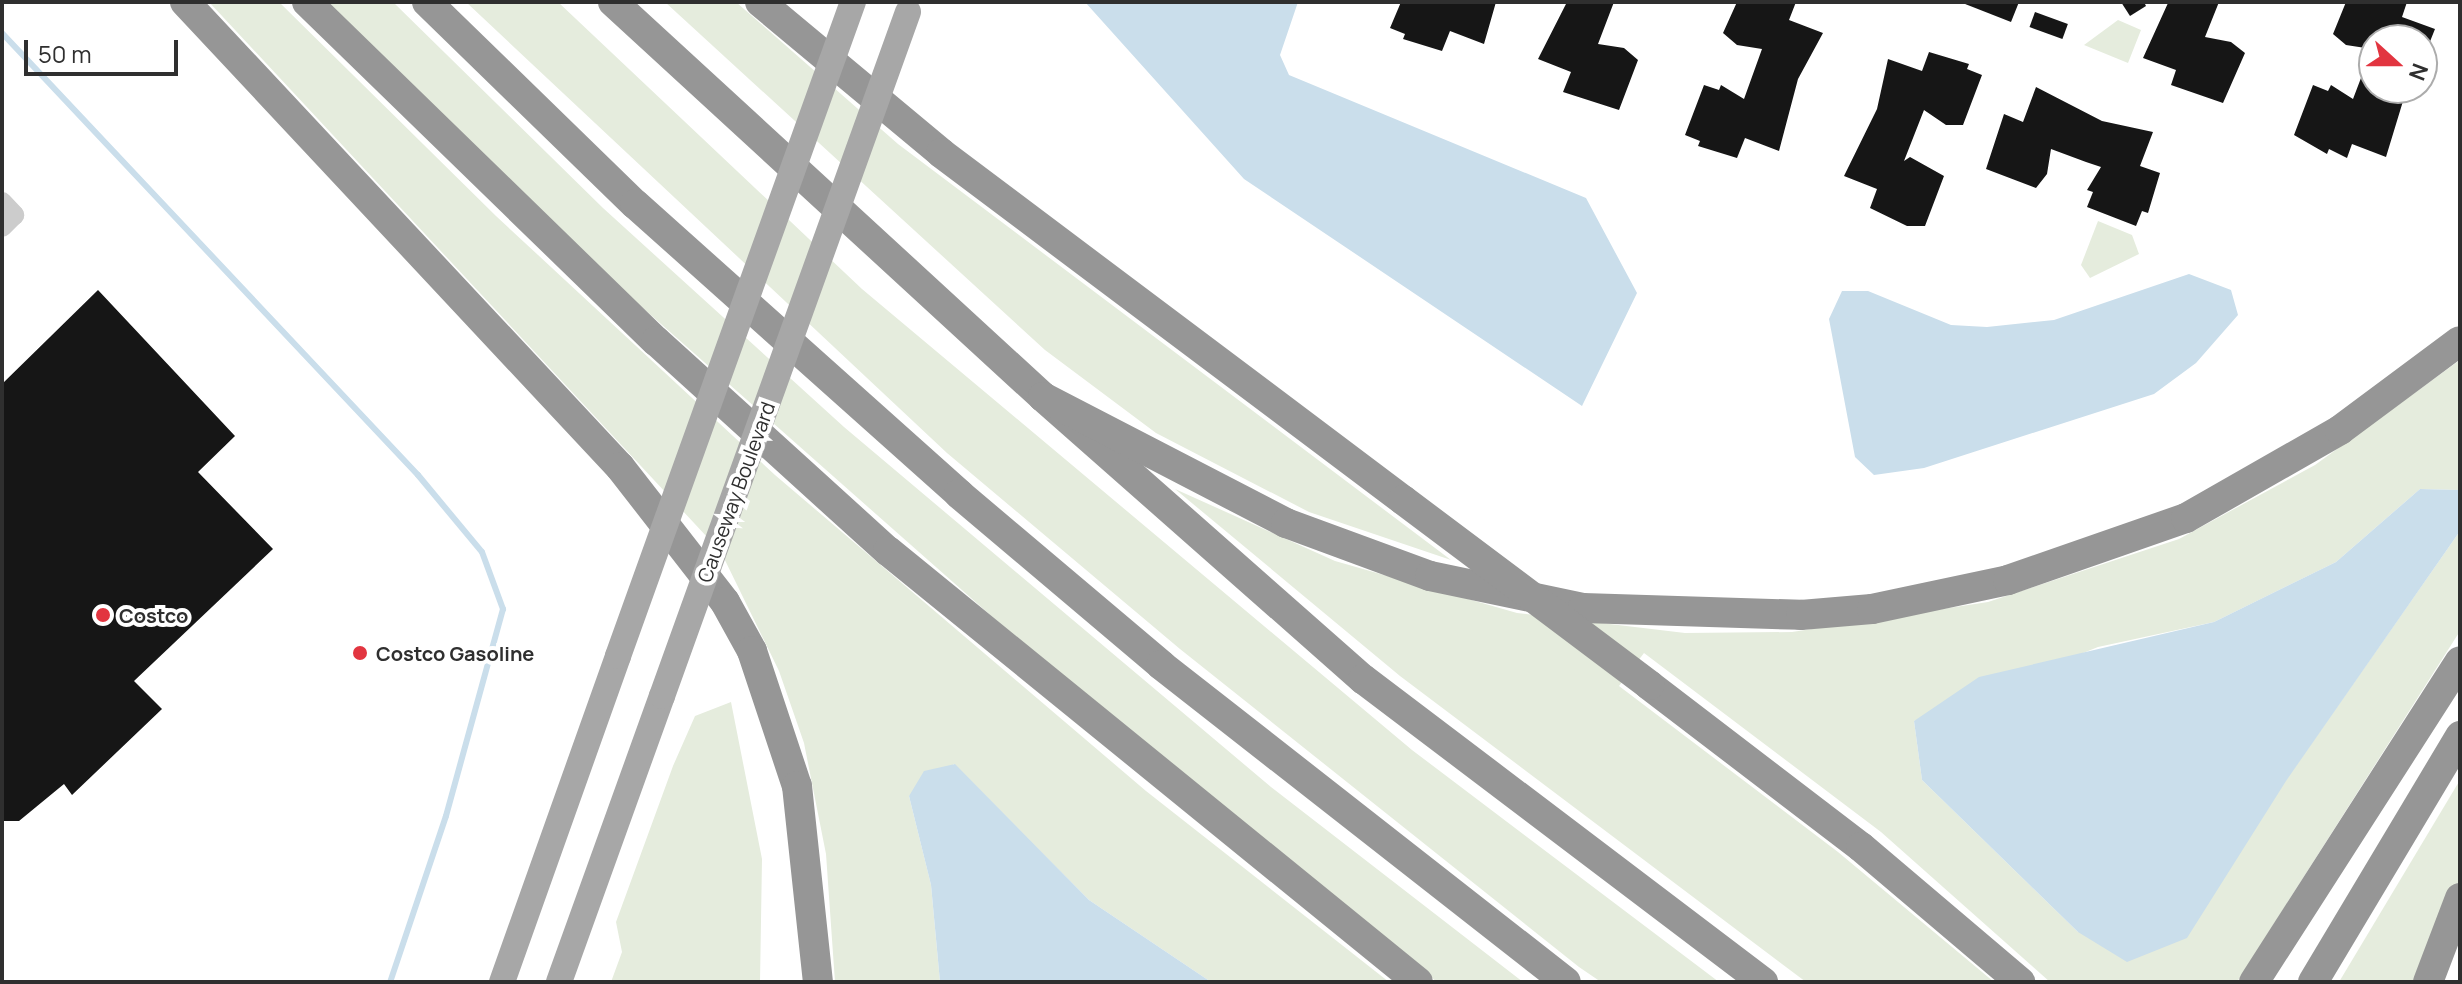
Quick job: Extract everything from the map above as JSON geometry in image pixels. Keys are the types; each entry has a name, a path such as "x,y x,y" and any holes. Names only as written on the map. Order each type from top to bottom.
{"highway":[{"path":"185,2 620,467 725,602 752,651 797,786 818,982"},
{"path":"307,2 644,330 888,551 1418,982"},
{"path":"427,2 635,204 959,494 1161,665 1566,982"},
{"path":"613,2 1043,397 1363,679 1763,982"},
{"path":"760,2 941,153 1861,847 2020,982"},
{"path":"1043,397 1286,523 1430,576 1583,608 1801,615 1872,609 2008,580 2186,518 2315,446 2460,341"},
{"path":"2254,982 2460,661"},
{"path":"2313,982 2460,736"},
{"path":"2428,982 2460,898"},
{"path":"2443,982 2460,944"}],"main road":[{"path":"502,982 853,2"},
{"name":"Causeway Boulevard","path":"559,982 910,7"}],"street":[{"path":"2,202 14,215 2,227"}],"green space":[{"path":"209,2 279,2 496,216 775,475 1146,791 1389,982 1211,982 1089,900 954,764 909,796 931,885 940,982 835,982 826,854 804,743 779,671 721,552"},
{"path":"322,2 393,2 603,208 844,427 1271,787 1523,982 1437,982 1101,713 549,225"},
{"path":"466,2 558,2 862,289 1412,750 1719,982 1601,982 1579,967 1180,649 947,453"},
{"path":"665,2 736,2 898,144 1451,560 1309,512 1156,433 1045,350"},
{"path":"2118,20 2141,30 2128,63 2084,45"},
{"path":"2098,221 2132,235 2139,254 2090,278 2081,265"},
{"path":"2460,360 2460,490 2420,489 2336,562 2214,622 2098,647 1914,721 1922,780 2078,932 2286,780 2460,531 2460,631 2237,982 2050,982 1881,832 1644,653 1619,686 1838,852 1994,982 1806,982 1400,676 1175,489 1335,561 1517,613 1685,633 1792,632 1988,602 2179,539 2315,465"},
{"path":"731,702 762,859 760,982 611,982 622,952 616,922 673,766 695,716"},
{"path":"2460,780 2460,892 2420,982 2339,982"}],"water":[{"path":"1085,2 1298,2 1280,55 1289,75 1586,198 1637,293 1582,406 1244,179"},
{"path":"2189,274 2231,290 2238,315 2196,363 2154,394 1924,468 1874,475 1855,457 1829,319 1842,291 1868,291 1951,325 1987,327 2054,320"},
{"path":"2420,489 2460,490 2460,531 2286,781 2187,938 2127,962 2078,932 1922,780 1914,721 1979,677 2214,622 2336,562"},
{"path":"955,764 1089,900 1211,982 940,982 931,885 909,796 924,771"}],"building":[{"path":"1401,2 1496,2 1484,44 1450,31 1442,51 1403,39 1405,34 1390,28"},
{"path":"1567,2 1614,2 1598,44 1624,48 1638,60 1619,110 1563,92 1571,72 1538,59"},
{"path":"1737,2 1796,2 1789,20 1823,33 1798,79 1779,151 1745,138 1737,158 1698,146 1700,141 1685,135 1704,85 1719,90 1721,85 1744,99 1762,49 1737,45 1723,33"},
{"path":"1960,2 2019,2 2011,22"},
{"path":"2121,2 2144,2 2146,6 2130,16"},
{"path":"2219,2 2205,37 2231,42 2245,53 2223,103 2171,85 2176,70 2143,58 2168,3"},
{"path":"2346,2 2407,2 2402,17 2421,24 2358,24 2358,47 2346,45 2333,34"},
{"path":"2035,12 2068,24 2062,39 2030,27"},
{"path":"1929,52 1969,64 1967,69 1982,75 1963,125 1946,125 1924,110 1904,161 1910,157 1944,176 1925,226 1907,226 1870,208 1877,189 1844,176 1877,109 1888,59 1922,71"},
{"path":"2313,85 2328,91 2331,85 2353,99 2358,86 2358,104 2402,104 2386,157 2352,144 2347,158 2329,149 2327,154 2294,135"},
{"path":"2036,87 2102,121 2153,132 2140,166 2160,173 2148,213 2142,211 2136,226 2087,207 2093,192 2087,190 2101,167 2051,149 2047,174 2036,188 1986,169 2004,114 2023,122"},
{"name":"Costco","path":"98,290 235,436 198,472 273,549 134,681 162,709 72,795 64,784 19,821 2,821 2,384"}],"waterway":[{"path":"2,33 418,475 482,552 503,609 446,816 390,982"}],"place":[{"name":"Costco","path":"103,615"},
{"name":"Costco Gasoline","path":"360,653"}]}
